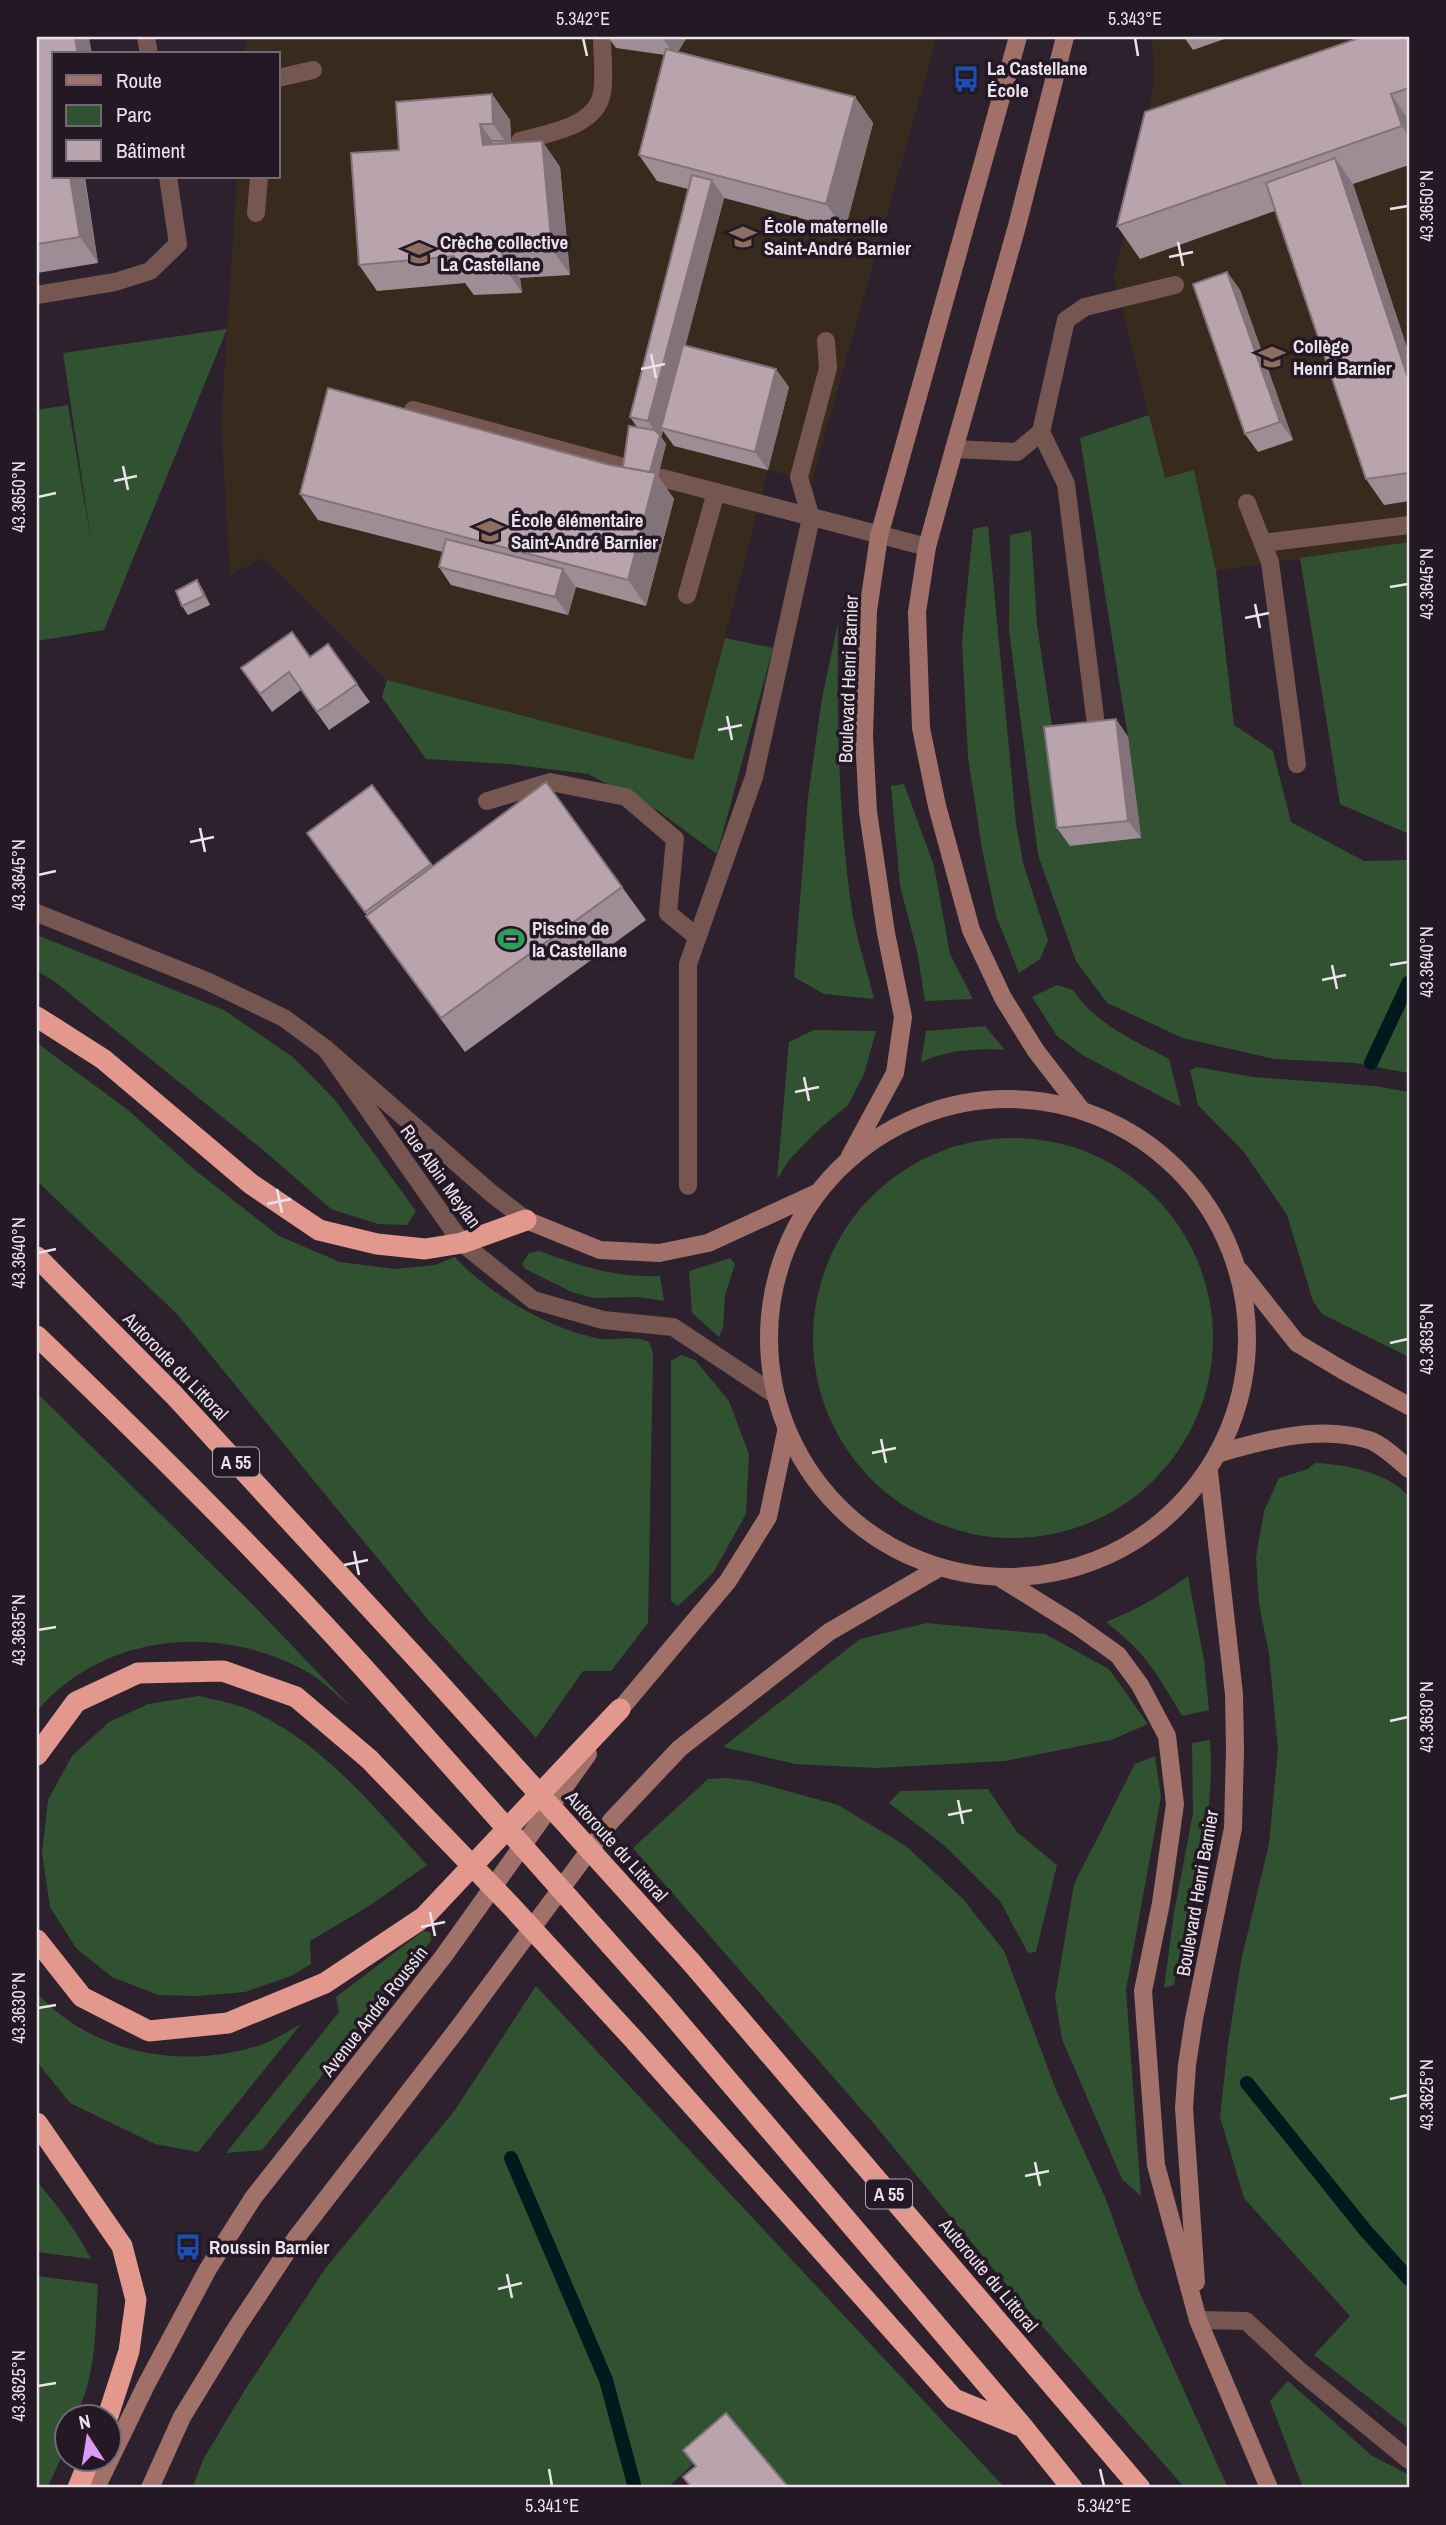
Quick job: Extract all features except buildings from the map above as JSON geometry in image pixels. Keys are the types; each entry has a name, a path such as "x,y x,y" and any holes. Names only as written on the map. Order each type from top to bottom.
{"highway":[{"path":"37,1017 103,1059 251,1184 319,1230 377,1244 425,1249 462,1243 526,1220"},
{"name":"Autoroute du Littoral","path":"37,1256 174,1395 691,1962 1140,2488"},
{"name":"A 55","path":"37,1336 131,1426 331,1630 663,2004 1072,2488"},
{"path":"37,1755 76,1702 138,1673 223,1671 296,1697 369,1759 512,1907 954,2399 1023,2427"},
{"path":"37,1940 82,1997 149,2031 228,2022 325,1983 424,1917 620,1709"},
{"path":"37,2123 122,2246 136,2300 129,2351 113,2402"}],"main road":[{"name":"Boulevard Henri Barnier","path":"849,1159 895,1073 903,1017 886,933 868,813 864,736 868,611 879,536 1018,37"},
{"path":"1065,37 1017,226 928,547 917,612 921,728 937,806 971,930 1003,998 1036,1051 1080,1108"},
{"path":"1239,1269 1249,1332 1243,1395 1220,1453 1209,1472 1163,1522 1115,1554 1060,1573 1002,1579 937,1569 874,1538 822,1491 786,1432 774,1394 767,1341 772,1289 789,1238 817,1193 849,1159 898,1125 955,1105 1015,1098 1080,1108 1130,1131 1178,1168 1215,1215 1239,1269 1297,1343 1409,1406"},
{"name":"Rue Albin Meylan","path":"526,1220 600,1250 659,1253 708,1243 817,1193"},
{"name":"Avenue André Roussin","path":"96,2488 146,2385 202,2281 253,2198 443,1957 620,1709 728,1581 768,1517 786,1432"},
{"path":"1220,1453 1267,1439 1324,1433 1372,1441 1409,1469"},
{"name":"Boulevard Henri Barnier","path":"1198,2320 1184,2108 1187,2065 1233,1828 1235,1750 1234,1694 1209,1472"},
{"path":"150,2488 183,2417 237,2327 296,2238 611,1821 680,1748 829,1632 937,1569"},
{"name":"Boulevard Henri Barnier","path":"1002,1579 1118,1655 1140,1685 1167,1736 1175,1804 1161,1903 1143,1991 1156,2165 1198,2320 1269,2488"}],"street":[{"path":"520,141 571,126 593,113 603,94 602,37"},
{"path":"280,78 313,71"},
{"path":"37,295 115,282 150,271 178,244 168,178"},
{"path":"256,213 259,178"},
{"path":"954,449 1017,452 1041,432 1066,320 1085,307 1175,285"},
{"path":"688,1186 688,964 754,777 811,518 799,477 828,368 827,341"},
{"path":"413,411 627,468"},
{"path":"1041,432 1066,484 1095,717"},
{"path":"662,478 928,547"},
{"path":"687,595 716,492"},
{"path":"1247,503 1270,562 1297,764"},
{"path":"1263,543 1409,525"},
{"path":"488,801 550,782 626,797 675,839 668,913 697,937"},
{"name":"Rue Albin Meylan","path":"37,913 207,981 284,1018 326,1049 491,1193 526,1220"},
{"name":"Rue Albin Meylan","path":"326,1049 462,1243 533,1300 603,1320 673,1327 774,1394"},
{"path":"1198,2320 1245,2321 1300,2371 1409,2460"}],"shaded area":[{"path":"246,37 937,37 812,481 768,470 693,760 387,680 263,558 230,575 221,423 237,178 280,178 280,52 245,52"},
{"name":"Collège Henri Barnier","path":"1152,37 1409,37 1409,542 1216,571 1194,471 1165,479 1114,276 1135,190 1154,83"}],"green space":[{"path":"227,329 104,630 37,641 37,410 68,405 92,547 63,353"},
{"path":"1149,415 1165,478 1194,470 1216,571 1234,725 1273,751 1291,822 1364,861 1409,860 1409,1073 1355,1063 1274,1059 1183,1038 1107,1003 1076,961 1038,855 1009,630 1010,535 1031,531 1037,625 1070,846 1140,838 1128,737 1080,438"},
{"path":"988,526 1016,823 1023,863 1048,940 1040,959 1019,973 996,916 982,849 968,757 962,641 973,529"},
{"path":"1409,542 1409,834 1340,804 1300,558"},
{"path":"838,623 838,731 847,875 854,922 874,999 824,994 794,977 808,797 822,698"},
{"path":"725,638 773,648 717,854 657,810 588,774 509,764 426,759 382,697 387,680 693,760"},
{"path":"904,784 934,866 950,954 973,999 925,1001 917,951 900,886 891,786"},
{"path":"37,935 224,1010 294,1058 335,1100 416,1211 407,1225 378,1224 331,1209 262,1149 54,981 37,971"},
{"path":"1057,985 1073,990 1092,1012 1116,1030 1169,1059 1181,1107 1084,1056 1057,1036 1032,997"},
{"path":"985,1026 1005,1050 962,1051 921,1062 926,1031"},
{"path":"814,1030 876,1031 864,1074 848,1105 817,1131 789,1160 777,1179 789,1042"},
{"path":"37,1043 128,1110 196,1171 279,1236 340,1262 395,1269 435,1265 455,1257 501,1296 558,1326 596,1338 649,1342 653,1353 648,1623 611,1671 583,1671 536,1738 430,1622 177,1314 37,1181"},
{"path":"1197,1067 1253,1077 1375,1086 1409,1092 1409,1357 1322,1314 1313,1301 1287,1215 1244,1152 1198,1105 1190,1070"},
{"path":"1013,1138 1052,1142 1089,1154 1124,1172 1154,1197 1179,1227 1197,1262 1209,1299 1213,1338 1209,1377 1197,1414 1179,1449 1154,1479 1124,1504 1089,1522 1052,1534 1013,1538 974,1534 937,1522 902,1504 872,1479 847,1449 829,1414 817,1377 813,1338 817,1299 829,1262 847,1227 872,1197 902,1172 937,1154 974,1142"},
{"path":"539,1251 613,1273 660,1276 664,1301 639,1297 593,1298 572,1292 525,1269 522,1264 529,1253"},
{"path":"730,1258 735,1264 725,1295 723,1328 719,1337 692,1313 689,1271"},
{"path":"681,1355 695,1360 729,1401 749,1454 746,1514 713,1573 678,1606 671,1601 671,1361"},
{"path":"37,1393 253,1605 351,1707 300,1668 266,1654 231,1645 196,1642 160,1644 126,1652 93,1666 63,1685 37,1711"},
{"path":"1315,1463 1366,1471 1391,1482 1409,1497 1409,2429 1314,2355 1350,2316 1244,2198 1220,2117 1241,1961 1269,1844 1278,1749 1269,1654 1259,1604 1256,1557 1264,1511 1279,1478 1308,1469"},
{"path":"1188,1576 1204,1660 1209,1710 1182,1716 1150,1664 1106,1622 1148,1602"},
{"path":"927,1623 1045,1634 1109,1669 1148,1724 1111,1740 1005,1761 876,1768 795,1764 723,1747 860,1639"},
{"path":"199,1696 250,1710 301,1740 346,1778 427,1865 369,1906 310,1941 311,1964 291,1976 245,1992 198,1996 158,1995 112,1977 76,1948 50,1907 42,1853 48,1800 72,1756 109,1722 148,1704"},
{"path":"1210,1740 1209,1802 1200,1863 1174,1985 1164,1988 1174,1913 1193,1813 1192,1743"},
{"path":"1155,1756 1161,1797 1126,1990 1141,2196 1122,2179 1062,2039 1055,1997 1074,1884 1135,1764"},
{"path":"708,1779 751,1781 838,1805 906,1846 963,1899 1004,1951 1056,2090 1105,2197 1139,2291 1228,2488 1185,2488 1020,2301 875,2125 633,1848"},
{"path":"988,1789 1017,1832 1057,1865 1036,1952 1028,1953 1000,1901 945,1846 889,1803 900,1791"},
{"path":"423,1931 430,1932 431,1941 262,2150 226,2153 339,2012 336,1997"},
{"path":"536,1986 1005,2488 786,2488 733,2428 667,2488 192,2488 204,2458 243,2393 325,2269 455,2110"},
{"path":"37,1993 60,2014 85,2031 113,2044 172,2056 233,2052 268,2042 301,2024 198,2152 155,2144 70,2103 37,2062"},
{"path":"37,2182 66,2219 91,2259 37,2252"},
{"path":"37,2276 98,2284 94,2352 87,2385 82,2402 52,2402 52,2472 55,2472 47,2488 37,2488"},
{"path":"1288,2381 1371,2455 1409,2475 1409,2488 1303,2488 1270,2401"}],"waterway":[{"path":"1371,1063 1409,982"},
{"path":"1247,2083 1365,2230 1409,2279"},
{"path":"511,2158 606,2380 635,2488"}],"place":[{"name":"La Castellane École","path":"966,79"},
{"name":"École maternelle Saint-André Barnier","path":"743,237"},
{"name":"Crèche collective La Castellane","path":"419,253"},
{"name":"Collège Henri Barnier","path":"1272,357"},
{"name":"École élémentaire Saint-André Barnier","path":"490,531"},
{"name":"Piscine de la Castellane","path":"511,939"},
{"name":"Roussin Barnier","path":"188,2247"}]}
